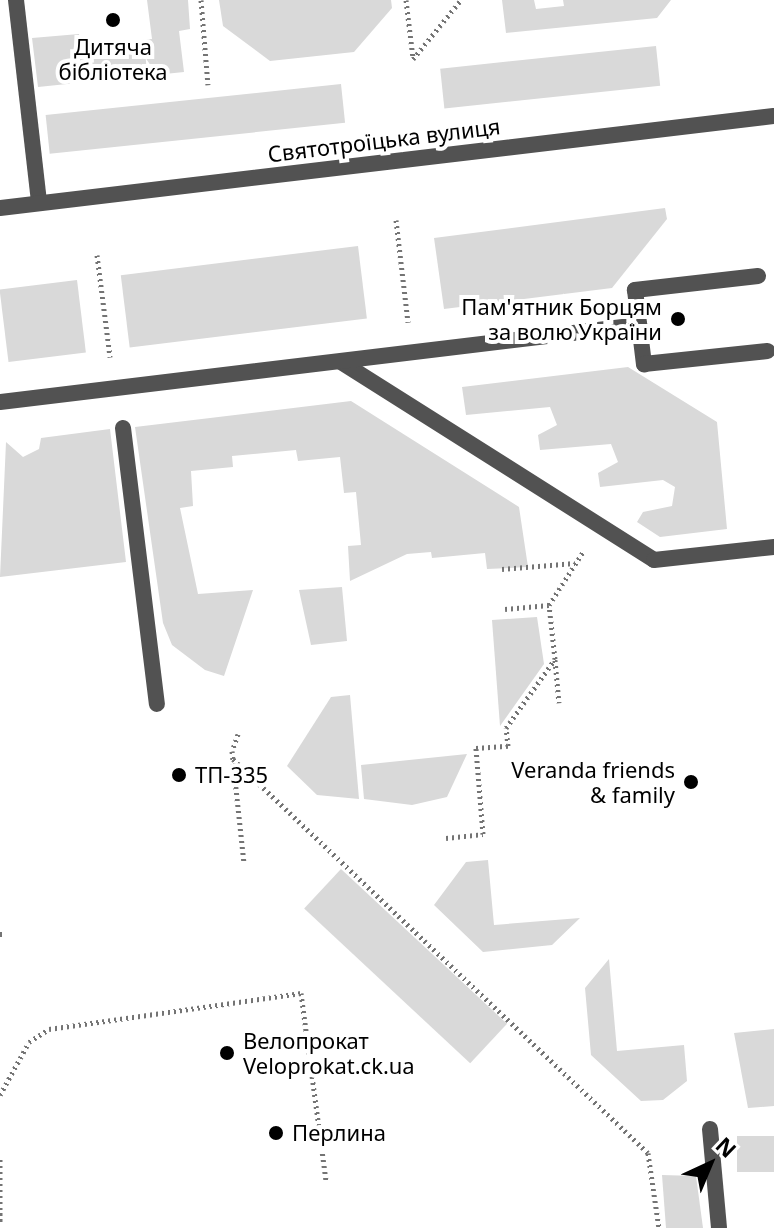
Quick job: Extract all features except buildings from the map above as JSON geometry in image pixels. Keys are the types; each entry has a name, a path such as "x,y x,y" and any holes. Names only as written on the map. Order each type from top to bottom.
{"street":[{"path":"16,0 39,203"},
{"name":"Святотроїцька вулиця","path":"0,208 774,116"},
{"path":"758,276 635,290 639,325 644,364 767,351"},
{"path":"0,402 639,325"},
{"path":"341,362 654,560 774,547"},
{"path":"123,428 157,704"},
{"path":"710,1129 719,1228"}],"path":[{"path":"201,0 208,85"},
{"path":"406,0 413,59 461,0"},
{"path":"396,220 412,353"},
{"path":"97,255 115,387"},
{"path":"559,703 549,605 599,526"},
{"path":"502,569 576,563"},
{"path":"505,609 549,605"},
{"path":"446,838 483,834 476,748 508,746 506,728 555,659"},
{"path":"238,734 233,759 244,863"},
{"path":"233,759 648,1153 659,1228"},
{"path":"0,1095 29,1042 49,1029 301,993 326,1180"},
{"path":"0,1159 0,1222"}],"shaded area":[{"path":"147,0 188,0 190,29 179,31 184,72 38,87 32,38 79,34 81,46 152,39"},
{"path":"219,0 391,0 392,8 354,52 270,61 223,26"},
{"path":"502,0 534,0 536,9 564,6 563,0 671,0 657,18 506,33"},
{"path":"656,46 660,86 444,108 440,69"},
{"path":"341,84 345,123 50,154 46,115"},
{"path":"665,208 667,219 612,288 444,309 434,238"},
{"path":"358,246 367,318 130,348 121,275"},
{"path":"77,280 86,352 8,362 0,289"},
{"path":"628,367 717,422 727,529 660,537 637,522 643,512 672,506 675,487 663,480 600,487 598,473 618,462 611,444 540,450 538,435 557,425 550,407 466,415 462,387"},
{"path":"351,401 519,507 528,567 487,569 485,553 432,558 431,552 407,554 350,581 348,546 361,545 356,492 344,493 340,457 298,461 296,450 232,456 233,467 191,471 193,506 180,508 198,594 253,590 224,676 205,670 172,645 163,623 135,427"},
{"path":"110,429 126,562 0,577 6,442 23,457 39,449 41,438"},
{"path":"342,587 347,641 311,645 299,590"},
{"path":"537,617 544,664 500,726 492,620"},
{"path":"350,695 359,799 317,795 287,766 331,697"},
{"path":"467,754 447,797 412,805 364,799 361,765"},
{"path":"488,860 494,925 580,918 552,945 483,952 434,905 466,862"},
{"path":"341,869 507,1024 470,1063 304,908"},
{"path":"609,959 617,1051 684,1045 687,1081 663,1100 641,1101 591,1055 585,988"},
{"path":"774,1029 774,1106 748,1108 734,1033"},
{"path":"737,1136 774,1136 774,1172 737,1172"},
{"path":"662,1175 696,1176 703,1228 666,1228"}],"place":[{"name":"Дитяча бібліотека","path":"113,20"},
{"name":"Пам'ятник Борцям за волю України","path":"678,319"},
{"name":"ТП-335","path":"179,775"},
{"name":"Veranda friends & family","path":"691,782"},
{"name":"Велопрокат Veloprokat.ck.ua","path":"227,1053"},
{"name":"Перлина","path":"276,1133"}]}
